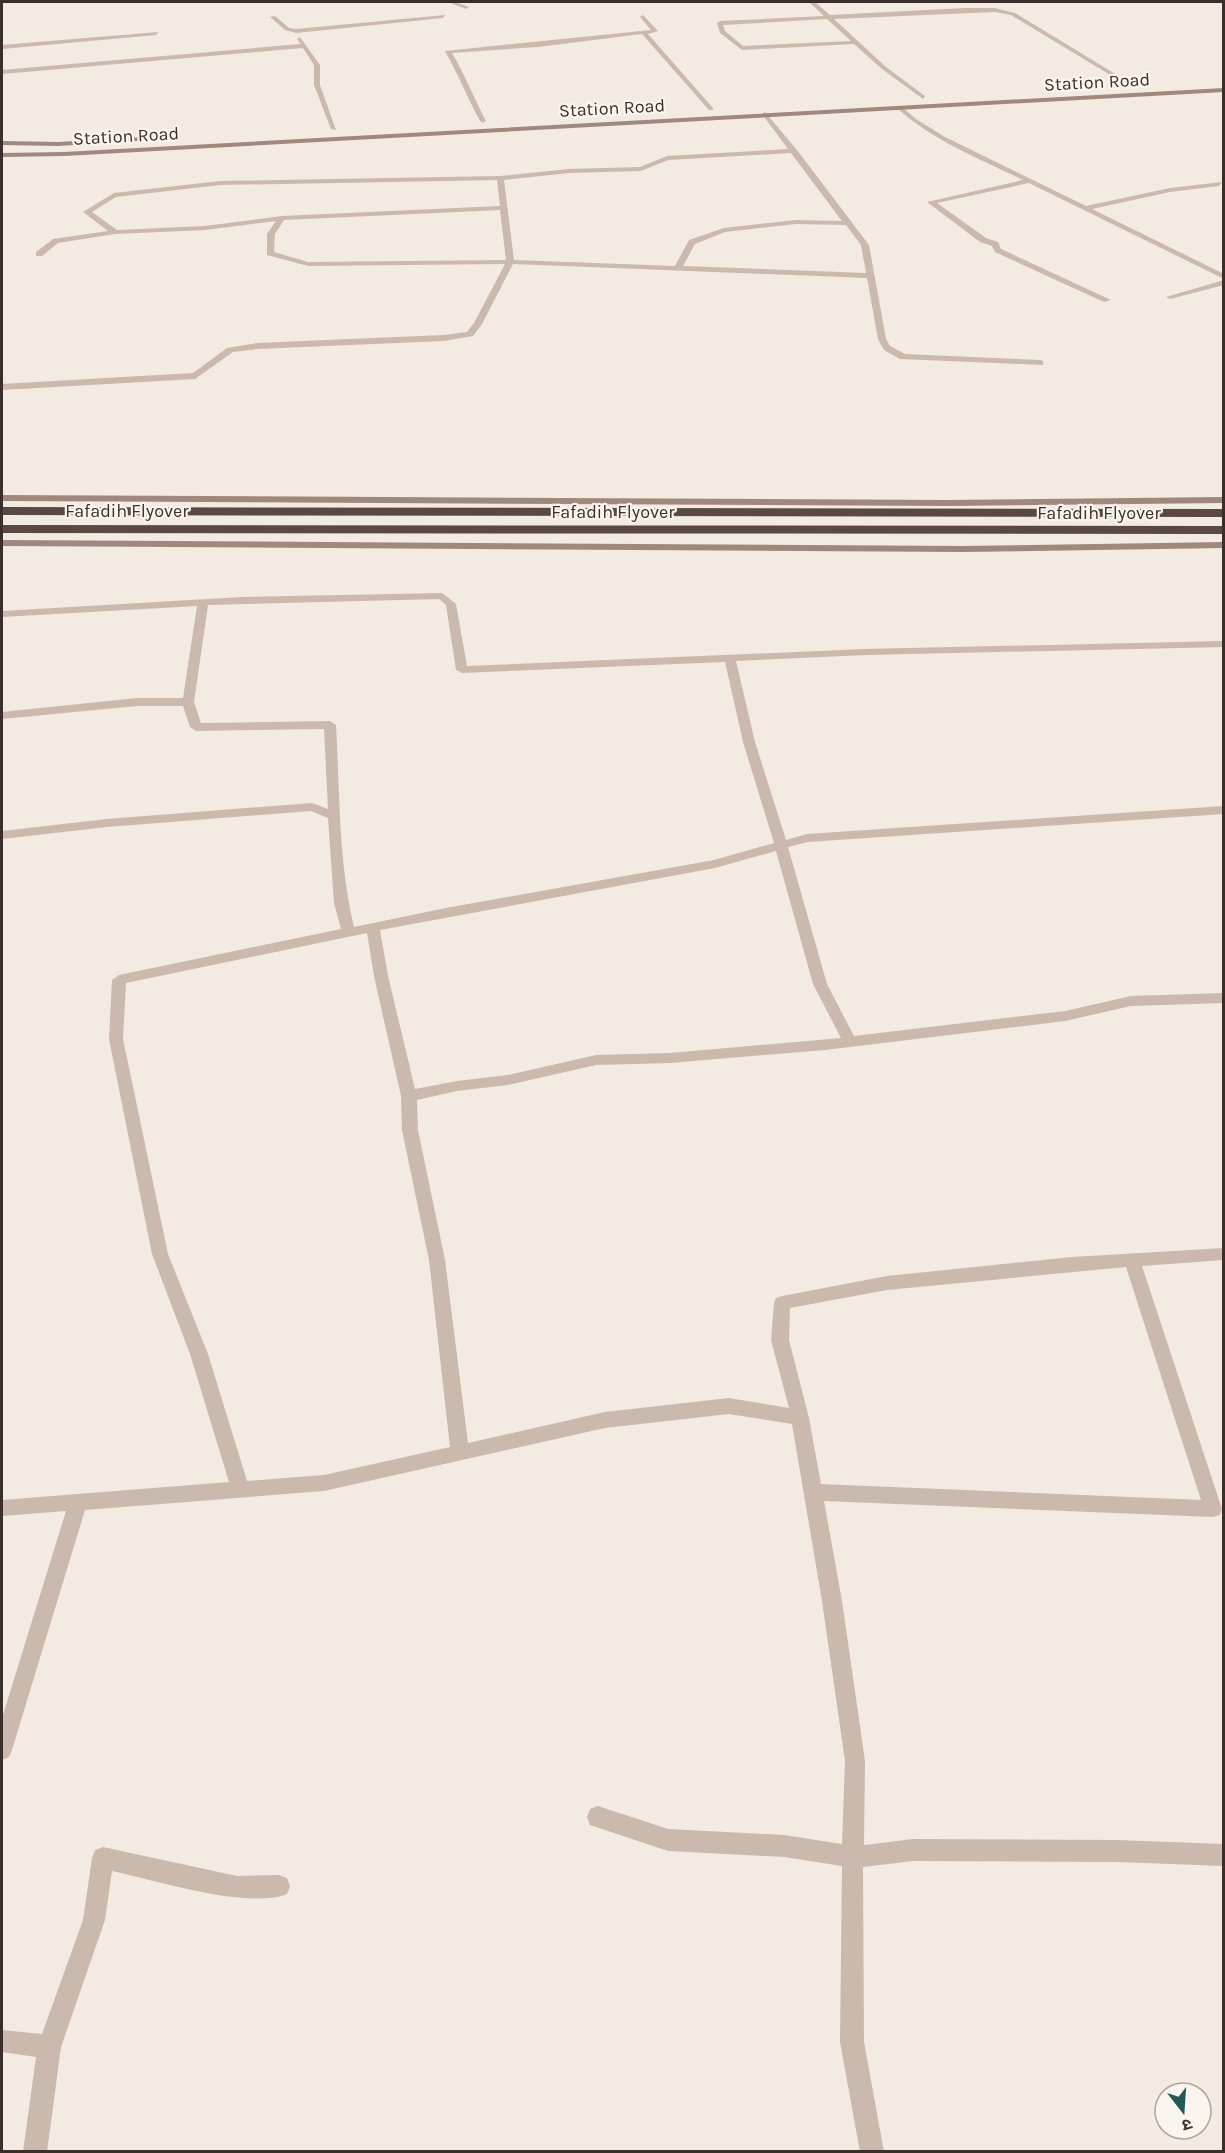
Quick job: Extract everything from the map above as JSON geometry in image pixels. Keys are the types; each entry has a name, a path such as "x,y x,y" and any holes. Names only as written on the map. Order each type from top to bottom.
{"highway":[{"name":"Fafadih Flyover","path":"2,511 1224,513"},
{"name":"Fafadih Flyover","path":"2,529 1224,530"}],"street":[{"path":"2,2 11,2"},
{"path":"451,2 466,7"},
{"path":"812,2 884,68 923,97"},
{"path":"857,42 742,48 722,32 720,23 965,10 1003,11 1013,14 1132,86"},
{"path":"273,17 287,29 296,31 443,16"},
{"path":"483,121 471,98 468,86 448,51 538,45 655,31 643,17"},
{"path":"296,31 317,65 317,85 334,129"},
{"path":"2,47 156,33"},
{"path":"644,33 711,109"},
{"path":"2,72 304,46"},
{"path":"1201,83 1224,81"},
{"name":"Station Road","path":"1120,87 1143,86"},
{"name":"Station Road","path":"2,155 76,154 1224,90"},
{"path":"911,98 935,97"},
{"path":"758,106 770,106"},
{"path":"699,110 723,108"},
{"path":"900,108 914,120 943,138 1224,277"},
{"path":"765,114 865,245 882,339 887,348 903,357 1040,363"},
{"path":"471,121 494,120"},
{"path":"323,130 346,129"},
{"name":"Station Road","path":"2,143 58,144 173,138"},
{"path":"115,232 87,212 114,195 220,183 500,178 569,171 641,169 667,158 795,152"},
{"path":"2,387 195,376 230,350 257,346 444,338 470,334 478,324 510,262 500,178"},
{"path":"1029,181 931,202 983,240 995,244 998,250 1107,300"},
{"path":"1085,208 1170,190 1219,184"},
{"path":"39,254 56,241 115,232 205,228 282,218 503,208"},
{"path":"282,218 271,234 270,254 308,264 510,262 870,276"},
{"path":"678,268 692,242 724,230 796,222 848,223"},
{"path":"1170,297 1224,282"},
{"path":"2,498 949,503 1224,501"},
{"path":"2,543 962,549 1224,545"},
{"path":"2,614 203,602 442,596 451,604 462,670 865,652 1224,644"},
{"path":"203,602 188,702 195,727 330,725 337,866 341,903 348,932"},
{"path":"730,659 749,742 779,846 796,894 800,918 820,984 850,1042"},
{"path":"2,716 137,702 188,702"},
{"path":"2,835 107,822 301,807 312,807 335,816"},
{"path":"241,1490 199,1354 159,1254 117,1039 119,980 373,927 715,864 807,838 1224,810"},
{"path":"373,927 381,976 409,1096 410,1130 437,1260 460,1453"},
{"path":"409,1096 457,1086 508,1080 596,1060 670,1058 850,1042 1065,1016 1131,1002 1224,998"},
{"path":"872,2151 852,2042 855,1761 832,1601 800,1418 780,1340 782,1303 887,1283 1132,1260 1224,1254"},
{"path":"813,1492 1213,1509 1132,1260"},
{"path":"2,1508 324,1483 605,1420 729,1406 800,1418"},
{"path":"2,1750 78,1503"},
{"path":"598,1817 668,1840 784,1846 853,1857 913,1850 1118,1851 1224,1855"},
{"path":"35,2151 49,2047 94,1920 103,1858 237,1887 279,1886"},
{"path":"2,2042 49,2047"}]}
